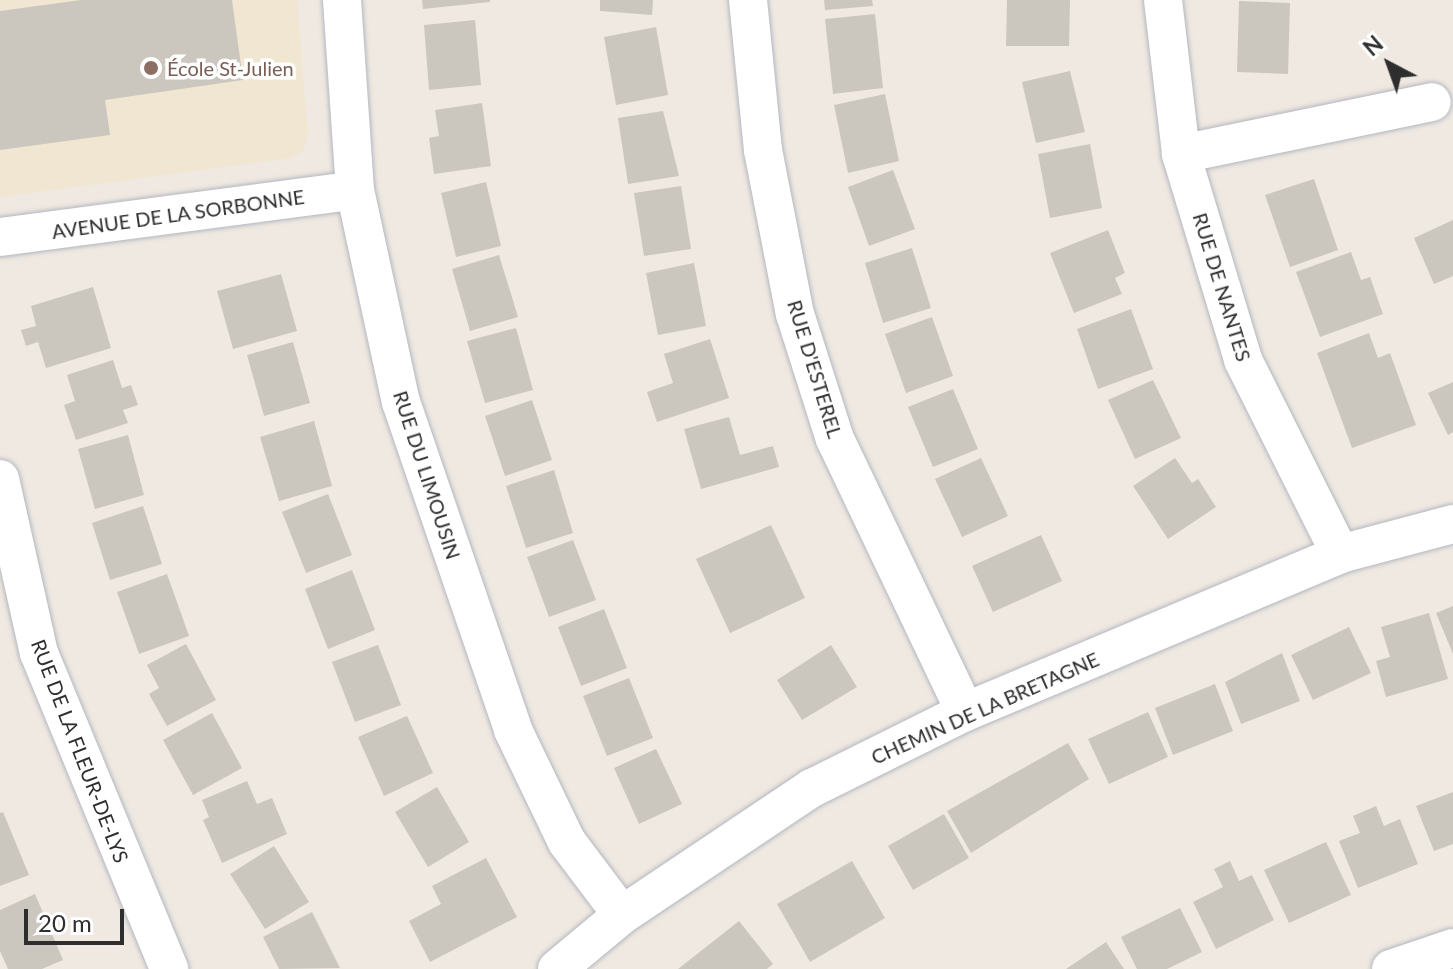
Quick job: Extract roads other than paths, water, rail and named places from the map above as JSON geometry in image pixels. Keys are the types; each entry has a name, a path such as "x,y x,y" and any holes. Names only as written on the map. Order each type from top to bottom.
{"street":[{"name":"RUE DU LIMOUSIN","path":"342,0 355,190 401,402 513,730 567,842 622,915"},
{"name":"RUE D'ESTEREL","path":"748,0 763,150 795,314 835,439 965,712"},
{"name":"RUE DE NANTES","path":"1163,0 1181,154 1243,360 1340,554"},
{"path":"1181,154 1432,102"},
{"name":"AVENUE DE LA SORBONNE","path":"0,237 355,190"},
{"name":"RUE DE LA FLEUR-DE-LYS","path":"0,479 39,653 169,969"},
{"name":"CHEMIN DE LA BRETAGNE","path":"557,969 622,915 812,788 965,712 1340,554 1453,524"},
{"path":"1391,969 1453,948"}],"place":[{"name":"École St-Julien","path":"151,68"}]}
